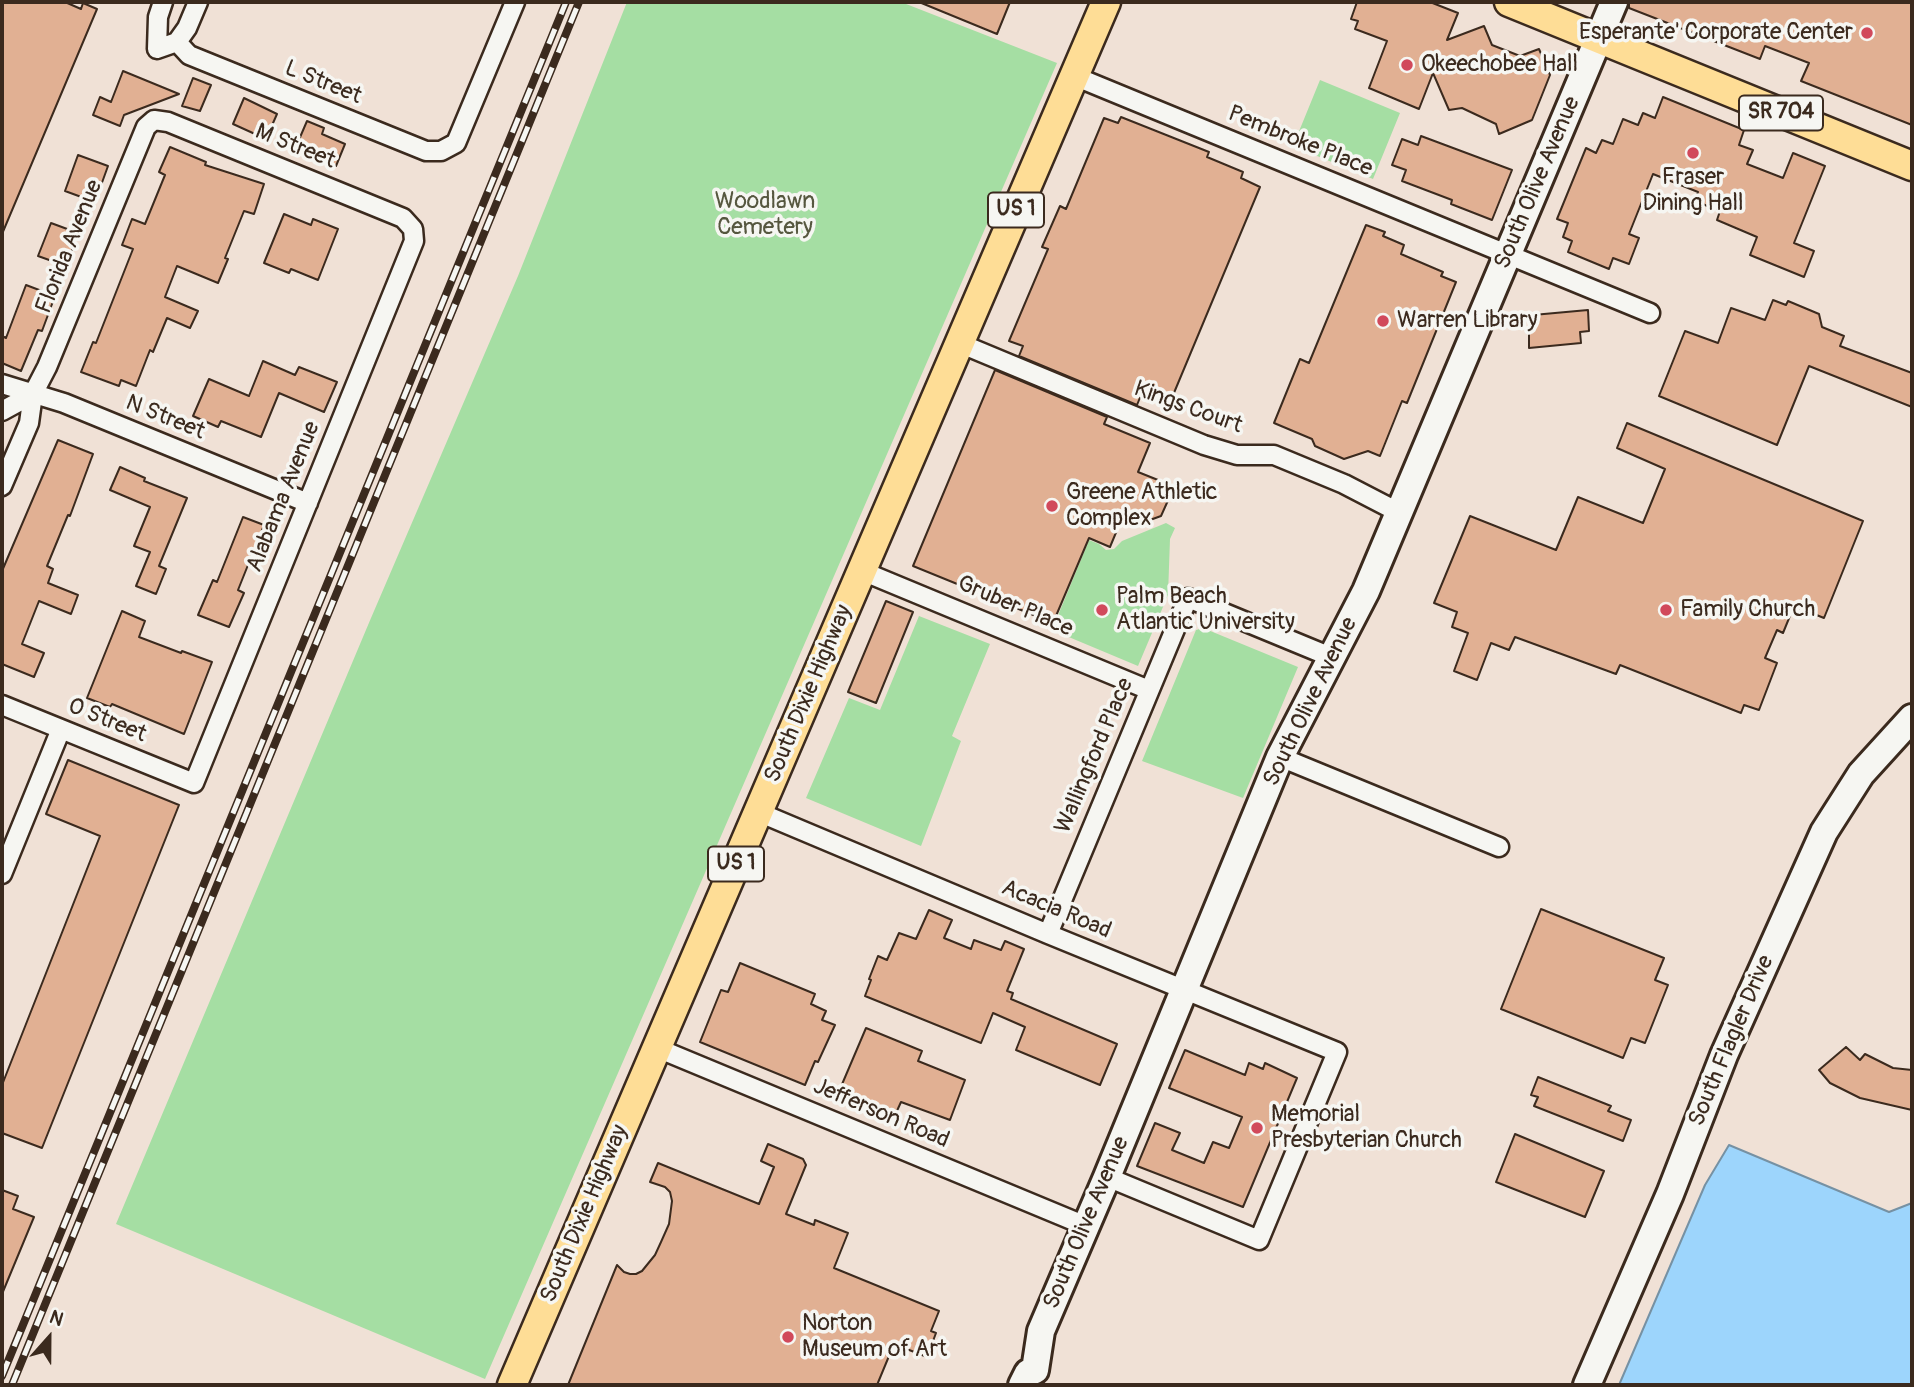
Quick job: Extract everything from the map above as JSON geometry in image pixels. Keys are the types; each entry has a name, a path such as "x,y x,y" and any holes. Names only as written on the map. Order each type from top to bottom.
{"main road":[{"name":"South Dixie Highway","path":"512,1385 1106,2"},
{"name":"SR 704","path":"1509,2 1912,166"}],"street":[{"path":"163,2 158,17 157,49 177,42 187,29 198,2"},
{"name":"L Street","path":"177,42 189,55 426,151 441,151 456,143 515,2"},
{"name":"South Olive Avenue","path":"1034,1380 1041,1331 1280,757 1366,591 1614,2"},
{"name":"Pembroke Place","path":"1074,76 1650,313"},
{"name":"M Street","path":"155,120 168,121 403,218 413,229"},
{"name":"Florida Avenue","path":"2,486 29,423 33,394 47,368 146,127 155,120"},
{"name":"Alabama Avenue","path":"194,783 414,241 413,229"},
{"name":"Kings Court","path":"958,343 1204,445 1237,455 1274,455 1344,484 1400,513"},
{"name":"N Street","path":"2,384 64,403 308,503"},
{"path":"2,411 33,394"},
{"name":"Gruber Place","path":"862,570 1149,690"},
{"name":"Wallingford Place","path":"1048,934 1188,598 1331,657"},
{"name":"O Street","path":"2,705 194,783"},
{"name":"South Flagler Drive","path":"1587,1385 1670,1194 1724,1055 1824,832 1861,774 1912,718"},
{"path":"2,874 61,729"},
{"path":"1280,757 1499,847"},
{"name":"Acacia Road","path":"758,811 1048,934 1337,1052 1259,1240 1107,1177"},
{"name":"Jefferson Road","path":"657,1048 1086,1226"}],"green space":[{"name":"Woodlawn Cemetery","path":"627,2 901,2 1057,63 485,1379 116,1224 518,276"},
{"path":"1320,80 1400,113 1373,179 1293,146"},
{"path":"1166,523 1175,528 1170,539 1168,595 1138,666 1052,630 1089,540 1106,550 1114,549 1122,541"},
{"path":"919,616 990,644 952,736 961,741 921,846 806,798 849,698 880,710"},
{"path":"1203,628 1298,667 1243,798 1142,761 1196,630"}],"water":[{"path":"1729,1145 1889,1212 1912,1203 1912,1385 1619,1385 1705,1185"}],"building":[{"path":"2,2 65,2 81,9 83,3 97,9 2,234"},
{"path":"919,2 1010,2 997,34"},
{"path":"1357,2 1430,2 1458,13 1447,40 1484,26 1492,45 1520,56 1539,49 1550,75 1532,120 1499,134 1496,124 1462,108 1449,110 1433,73 1419,109 1369,88 1387,41 1355,29 1358,21 1351,19"},
{"path":"1629,2 1912,2 1912,125 1801,81 1809,63 1765,46 1760,59 1629,8"},
{"path":"123,71 179,94 124,115 120,126 93,115 100,97 111,102"},
{"path":"193,78 211,85 200,111 182,106"},
{"path":"1663,97 1744,130 1739,145 1753,150 1747,164 1783,178 1793,153 1825,166 1794,243 1814,251 1804,277 1750,255 1757,237 1717,220 1720,211 1695,201 1698,192 1653,174 1629,234 1639,238 1629,264 1613,258 1609,269 1568,252 1572,241 1563,237 1568,223 1557,219 1586,148 1596,153 1602,140 1613,144 1623,119 1638,125 1643,113 1655,118"},
{"path":"244,98 277,114 266,139 233,124"},
{"path":"1121,117 1209,152 1207,157 1243,172 1241,178 1260,187 1171,400 1148,390 1146,396 1141,395 1137,405 1019,356 1023,346 1009,341 1048,249 1042,247 1060,206 1066,209 1104,118 1118,123"},
{"path":"307,121 324,128 322,134 345,144 336,166 295,149"},
{"path":"1421,136 1512,170 1492,220 1451,204 1452,200 1402,181 1406,170 1392,165 1402,139 1418,145"},
{"path":"170,147 206,162 205,165 264,184 254,214 244,211 218,283 177,266 165,297 198,311 190,328 167,318 153,352 150,350 136,386 121,380 119,386 81,372 93,342 96,343 133,249 122,245 132,219 145,224 165,175 159,172"},
{"path":"78,155 108,166 95,202 65,191"},
{"path":"284,214 311,225 313,219 338,229 318,280 291,269 289,273 264,263"},
{"path":"51,223 78,233 66,266 38,256"},
{"name":"Warren Library","path":"1366,225 1385,232 1383,236 1404,245 1401,254 1443,272 1441,276 1456,282 1407,403 1402,401 1380,456 1368,451 1344,459 1315,446 1312,439 1274,423 1300,359 1309,363"},
{"path":"26,285 55,296 42,331 38,330 21,371 2,363 2,336 6,338"},
{"path":"1773,300 1786,305 1788,301 1819,314 1822,327 1844,336 1840,346 1912,373 1912,407 1809,366 1777,445 1659,396 1685,331 1718,343 1731,308 1765,320"},
{"path":"1588,310 1589,331 1580,332 1581,343 1529,348 1529,327 1533,327 1533,315"},
{"path":"263,361 295,375 299,367 337,382 324,412 279,393 261,437 221,421 218,427 193,416 209,379 249,396"},
{"name":"Greene Athletic Complex","path":"995,370 1107,417 1104,424 1150,443 1138,472 1168,484 1170,496 1161,516 1139,524 1122,518 1110,547 1089,538 1053,623 913,566"},
{"path":"1627,423 1863,521 1824,618 1794,606 1783,633 1777,630 1765,658 1777,663 1759,710 1744,705 1741,713 1620,665 1616,674 1515,637 1509,650 1491,643 1477,680 1454,671 1468,633 1452,627 1457,612 1434,603 1470,516 1556,550 1578,497 1643,523 1665,469 1617,448"},
{"path":"58,440 93,454 70,516 68,515 47,566 53,569 48,583 78,595 71,614 39,601 22,644 44,653 34,677 2,664 2,571"},
{"path":"120,467 145,478 144,481 187,498 159,566 166,569 156,594 136,586 150,552 134,546 150,507 110,490"},
{"path":"243,517 264,525 238,590 244,593 229,627 198,615 213,580 217,582"},
{"path":"886,601 913,612 876,703 848,692"},
{"path":"122,611 145,621 139,637 212,662 184,734 112,704 110,707 87,698"},
{"path":"68,760 179,805 42,1148 2,1133 2,1085 100,836 46,814"},
{"path":"1541,909 1664,958 1655,980 1668,985 1645,1043 1631,1038 1623,1058 1501,1009"},
{"path":"929,910 952,920 944,938 971,949 974,940 1001,950 1005,941 1024,949 1007,991 1013,993 1011,999 1117,1044 1100,1085 1016,1050 1025,1027 993,1013 981,1043 865,996 878,956 887,960 899,933 916,939"},
{"path":"740,963 815,994 811,1004 826,1011 822,1020 835,1025 805,1085 700,1042 721,990 728,992"},
{"path":"866,1028 922,1051 918,1061 965,1080 950,1120 901,1102 896,1113 840,1089"},
{"path":"1846,1047 1860,1060 1865,1054 1893,1068 1912,1070 1912,1110 1860,1098 1830,1083 1819,1070"},
{"name":"Memorial Presbyterian Church","path":"1185,1050 1245,1075 1249,1063 1263,1069 1265,1063 1297,1078 1243,1207 1137,1166 1155,1123 1180,1133 1172,1150 1204,1163 1213,1142 1229,1148 1242,1117 1169,1088"},
{"path":"1538,1077 1611,1106 1608,1111 1631,1120 1623,1141 1534,1106 1538,1097 1531,1095"},
{"path":"1515,1134 1604,1171 1585,1217 1496,1182"},
{"path":"768,1144 803,1159 806,1165 786,1214 814,1225 815,1220 848,1233 834,1268 939,1311 931,1331 936,1333 927,1357 894,1344 877,1385 568,1385 617,1265 630,1274 642,1271 655,1255 669,1224 672,1201 670,1192 665,1187 650,1182 658,1163 759,1204 774,1167 761,1161"},
{"path":"2,1190 18,1196 13,1209 34,1217 2,1294"}],"railway":[{"path":"2,1376 566,2"},
{"path":"12,1385 579,2"}],"place":[{"name":"Esperante' Corporate Center","path":"1867,33"},
{"name":"Okeechobee Hall","path":"1407,65"},
{"name":"Fraser Dining Hall","path":"1693,153"},
{"name":"Warren Library","path":"1383,321"},
{"name":"Greene Athletic Complex","path":"1052,506"},
{"name":"Palm Beach Atlantic University","path":"1102,610"},
{"name":"Family Church","path":"1666,610"},
{"name":"Memorial Presbyterian Church","path":"1257,1128"},
{"name":"Norton Museum of Art","path":"788,1337"}]}
